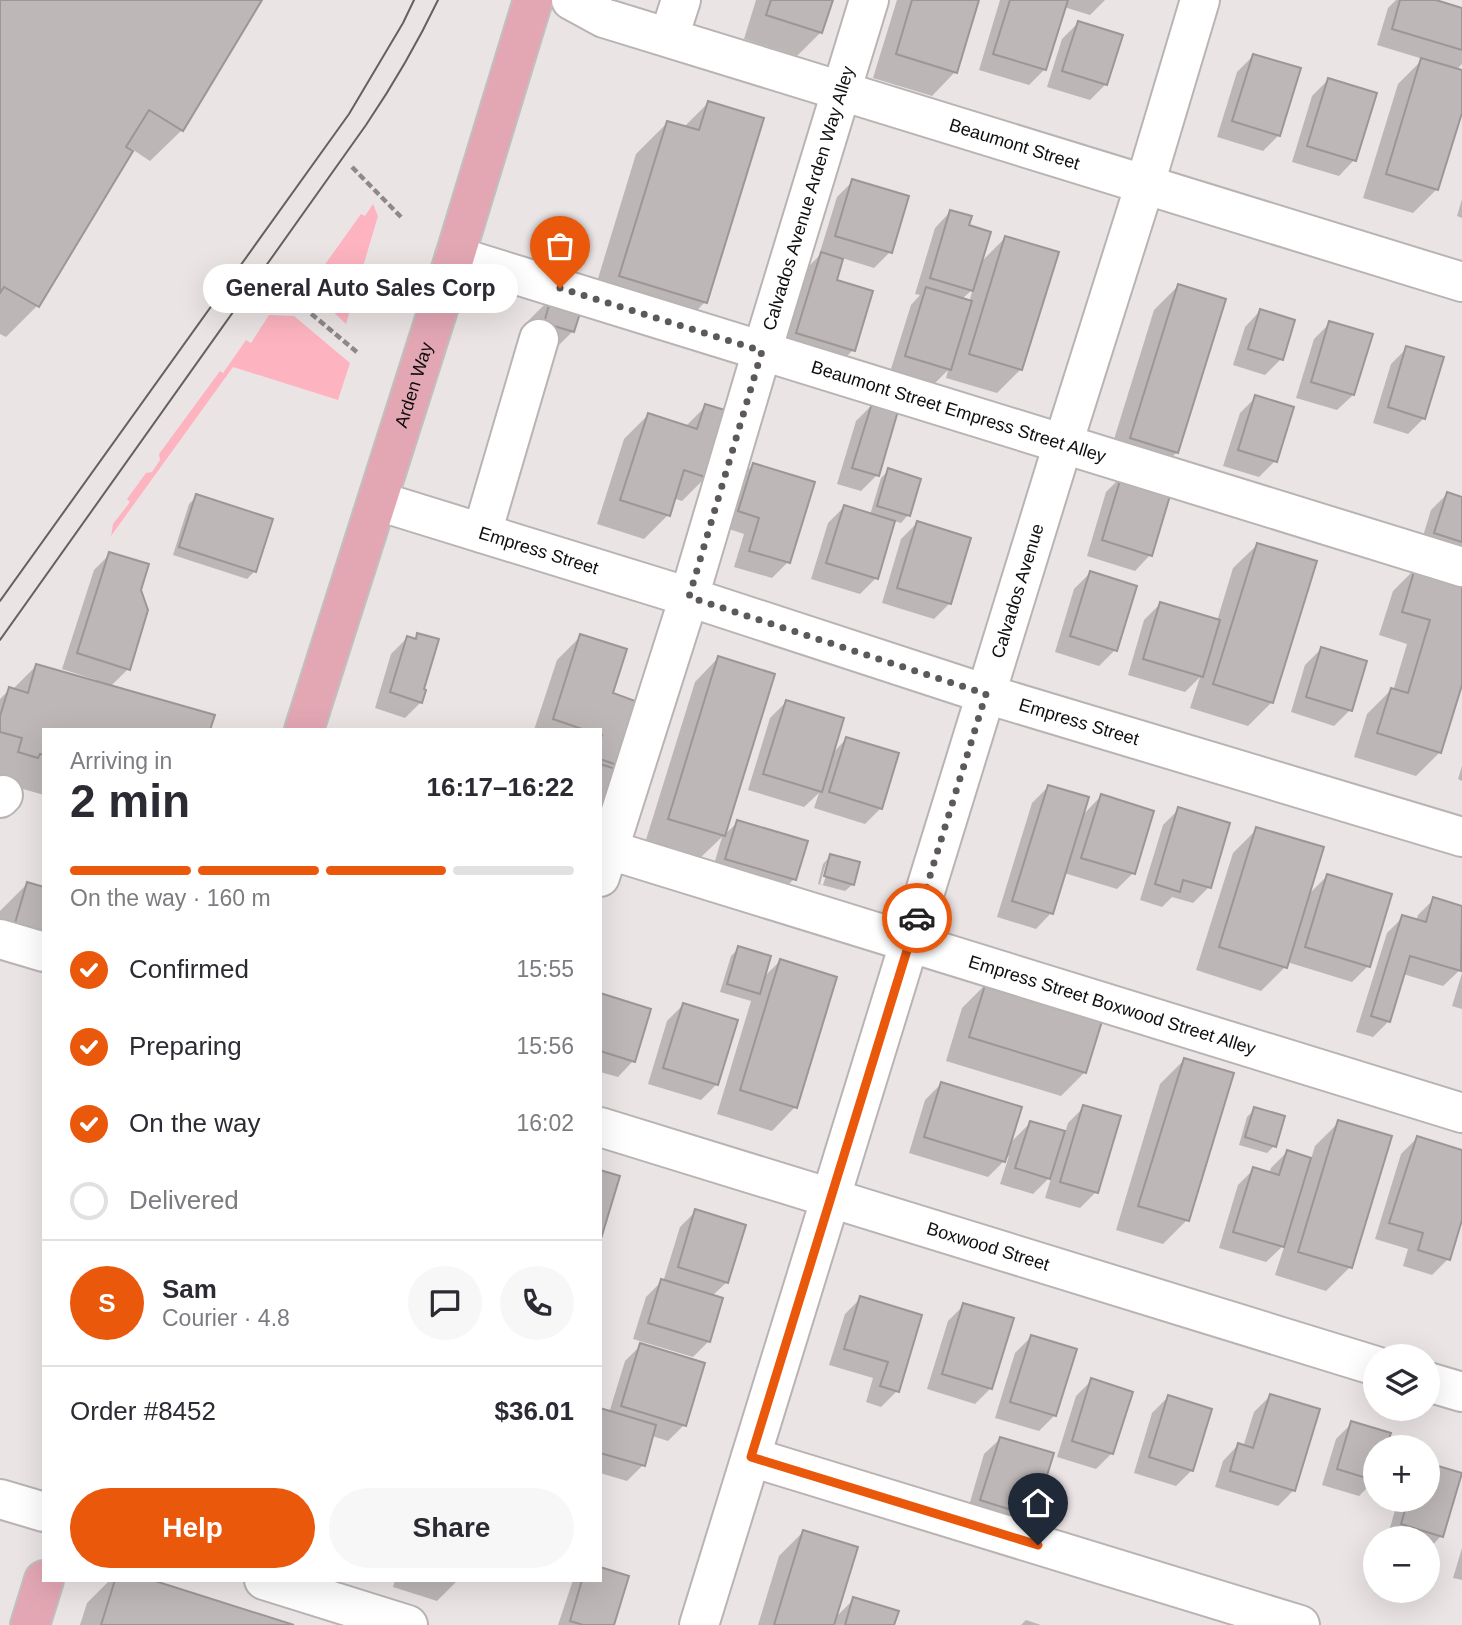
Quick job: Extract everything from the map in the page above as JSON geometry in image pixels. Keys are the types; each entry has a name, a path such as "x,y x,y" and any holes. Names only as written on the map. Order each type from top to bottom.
{"main road":[{"name":"Arden Way","path":"305,728 455,256 533,0"},
{"path":"30,1625 43,1582"}],"street":[{"name":"Beaumont Street","path":"571,0 604,18 1462,282"},
{"path":"669,37 681,0"},
{"name":"Calvados Avenue Arden Way Alley","path":"603,858 689,597 869,0"},
{"name":"Calvados Avenue","path":"699,1625 1200,0"},
{"name":"Beaumont Street Empress Street Alley","path":"455,256 1462,567"},
{"path":"482,533 539,339"},
{"name":"Empress Street","path":"377,501 689,597 986,694 1462,836"},
{"name":"Empress Street Boxwood Street Alley","path":"603,858 909,943 1462,1113"},
{"path":"0,939 42,951"},
{"name":"Boxwood Street","path":"602,1128 1363,1362"},
{"path":"1440,1386 1462,1392"},
{"path":"751,1457 1300,1625"},
{"path":"0,1499 42,1511"},
{"path":"276,1582 313,1588 408,1625"}],"path":[{"path":"352,167 401,217"},
{"path":"271,280 358,354"}],"shaded area":[{"path":"373,204 378,216 346,324 311,291 319,279 316,277 361,214 365,216"},
{"path":"269,315 294,316 350,363 338,400 233,367 111,536 113,524 130,502 127,499 146,473 152,472 160,460 159,454 220,371 223,373 246,340 251,343"}],"building":[{"path":"0,0 262,0 183,131 149,110 126,147 133,151 39,307 4,287 0,293"},
{"path":"771,0 833,0 822,33 766,15"},
{"path":"912,0 979,0 957,73 896,54"},
{"path":"1010,0 1068,0 1046,70 993,54"},
{"path":"1400,0 1436,0 1462,8 1462,50 1392,29"},
{"path":"1078,21 1123,35 1107,85 1062,71"},
{"path":"1253,54 1301,68 1280,136 1232,121"},
{"path":"1421,58 1462,70 1462,113 1438,190 1386,174"},
{"path":"1328,78 1377,93 1356,161 1307,146"},
{"path":"708,101 764,118 707,303 619,276 667,121 699,130"},
{"path":"852,179 909,196 892,253 835,236"},
{"path":"950,210 972,216 969,225 991,232 973,291 930,278"},
{"path":"1005,236 1059,252 1022,370 969,354"},
{"path":"821,252 843,259 837,280 873,291 855,351 796,333"},
{"path":"1178,284 1226,299 1178,453 1130,438"},
{"path":"926,287 972,301 951,370 905,356"},
{"path":"552,294 583,304 574,332 544,323"},
{"path":"1260,309 1295,320 1283,360 1248,349"},
{"path":"1329,321 1373,334 1354,395 1311,382"},
{"path":"1406,346 1444,357 1425,419 1388,407"},
{"path":"1255,395 1294,407 1277,462 1238,450"},
{"path":"872,403 898,411 879,476 852,468"},
{"path":"705,404 728,411 708,478 684,470 670,516 620,500 648,413 697,429"},
{"path":"753,463 815,482 790,563 749,551 759,518 738,511"},
{"path":"888,468 921,479 910,516 877,506"},
{"path":"1122,474 1172,489 1152,556 1102,540"},
{"path":"1447,492 1462,497 1462,542 1434,533"},
{"path":"196,494 273,519 256,572 179,547"},
{"path":"844,505 895,521 878,579 826,563"},
{"path":"917,521 971,538 951,604 897,588"},
{"path":"1257,543 1317,561 1273,703 1213,684"},
{"path":"109,552 149,564 141,590 148,610 130,670 77,653"},
{"path":"1416,565 1462,579 1462,685 1441,753 1377,733 1391,688 1408,693 1430,620 1402,612"},
{"path":"1090,571 1137,586 1117,651 1070,636"},
{"path":"1160,602 1220,620 1203,677 1143,659"},
{"path":"417,633 439,639 422,703 390,692 407,636 416,639"},
{"path":"580,634 627,649 613,693 638,702 617,765 602,760 602,728 579,728 553,719"},
{"path":"1321,647 1367,661 1352,711 1306,697"},
{"path":"718,656 775,674 725,836 668,819"},
{"path":"36,664 215,715 211,728 42,728 42,754 38,758 18,752 22,738 0,732 0,716 9,687 28,693"},
{"path":"786,700 844,718 822,792 763,774"},
{"path":"846,737 899,753 882,809 829,792"},
{"path":"602,765 622,771 602,818"},
{"path":"1048,785 1089,797 1053,914 1012,901"},
{"path":"1101,794 1154,811 1135,874 1081,858"},
{"path":"1178,807 1230,823 1211,888 1183,880 1180,892 1155,884"},
{"path":"737,820 808,841 796,880 725,859"},
{"path":"1256,827 1324,847 1287,968 1219,947"},
{"path":"830,854 860,862 854,885 824,876"},
{"path":"1327,874 1392,894 1370,967 1305,947"},
{"path":"27,882 42,886 42,931 15,923"},
{"path":"1433,897 1462,906 1461,971 1410,956 1390,1022 1371,1016 1402,915 1426,922"},
{"path":"738,946 771,956 760,994 727,984"},
{"path":"780,959 837,977 797,1108 740,1090"},
{"path":"986,982 1103,1018 1086,1073 969,1037"},
{"path":"602,994 651,1009 635,1062 602,1052"},
{"path":"683,1003 738,1020 718,1085 663,1068"},
{"path":"1184,1058 1234,1073 1189,1221 1138,1206"},
{"path":"941,1082 1022,1107 1005,1162 924,1137"},
{"path":"1083,1105 1121,1116 1098,1193 1060,1182"},
{"path":"1254,1107 1285,1116 1276,1147 1245,1137"},
{"path":"1338,1120 1392,1136 1352,1268 1298,1252"},
{"path":"1030,1121 1065,1131 1050,1179 1015,1168"},
{"path":"1417,1136 1462,1150 1462,1220 1450,1260 1418,1250 1423,1233 1389,1223"},
{"path":"1287,1150 1311,1158 1284,1247 1233,1232 1253,1167 1279,1175"},
{"path":"602,1171 620,1176 602,1235"},
{"path":"695,1209 746,1225 728,1283 678,1267"},
{"path":"661,1279 723,1298 710,1342 648,1323"},
{"path":"860,1296 922,1315 899,1392 880,1386 888,1362 844,1349"},
{"path":"963,1303 1014,1318 992,1389 942,1374"},
{"path":"1031,1335 1077,1349 1056,1416 1010,1402"},
{"path":"640,1343 705,1363 686,1426 621,1406"},
{"path":"1091,1378 1133,1392 1113,1454 1072,1441"},
{"path":"1270,1394 1320,1409 1295,1491 1230,1471 1238,1443 1253,1448"},
{"path":"1168,1395 1212,1409 1193,1471 1149,1457"},
{"path":"602,1409 656,1425 645,1466 602,1454"},
{"path":"1351,1421 1391,1433 1363,1435 1363,1477 1337,1469"},
{"path":"1000,1437 1054,1453 1034,1517 980,1500"},
{"path":"1440,1467 1462,1473 1443,1537 1440,1536 1440,1526 1401,1524 1404,1512 1440,1512"},
{"path":"803,1530 858,1547 834,1625 774,1625"},
{"path":"602,1568 629,1576 614,1625 583,1625 570,1621 581,1582 602,1582"},
{"path":"114,1582 158,1582 294,1625 101,1625"},
{"path":"853,1597 899,1611 894,1625 845,1625"}],"tram line":[{"path":"0,601 349,114 414,0"},
{"path":"0,640 366,125 404,64 438,0"}],"way so far":[{"path":"560,288 762,351 689,597 986,694 917,918"}],"place":[{"name":"General Auto Sales Corp","path":"560,288"}],"route":[{"path":"917,918 751,1457 1038,1545"}]}
